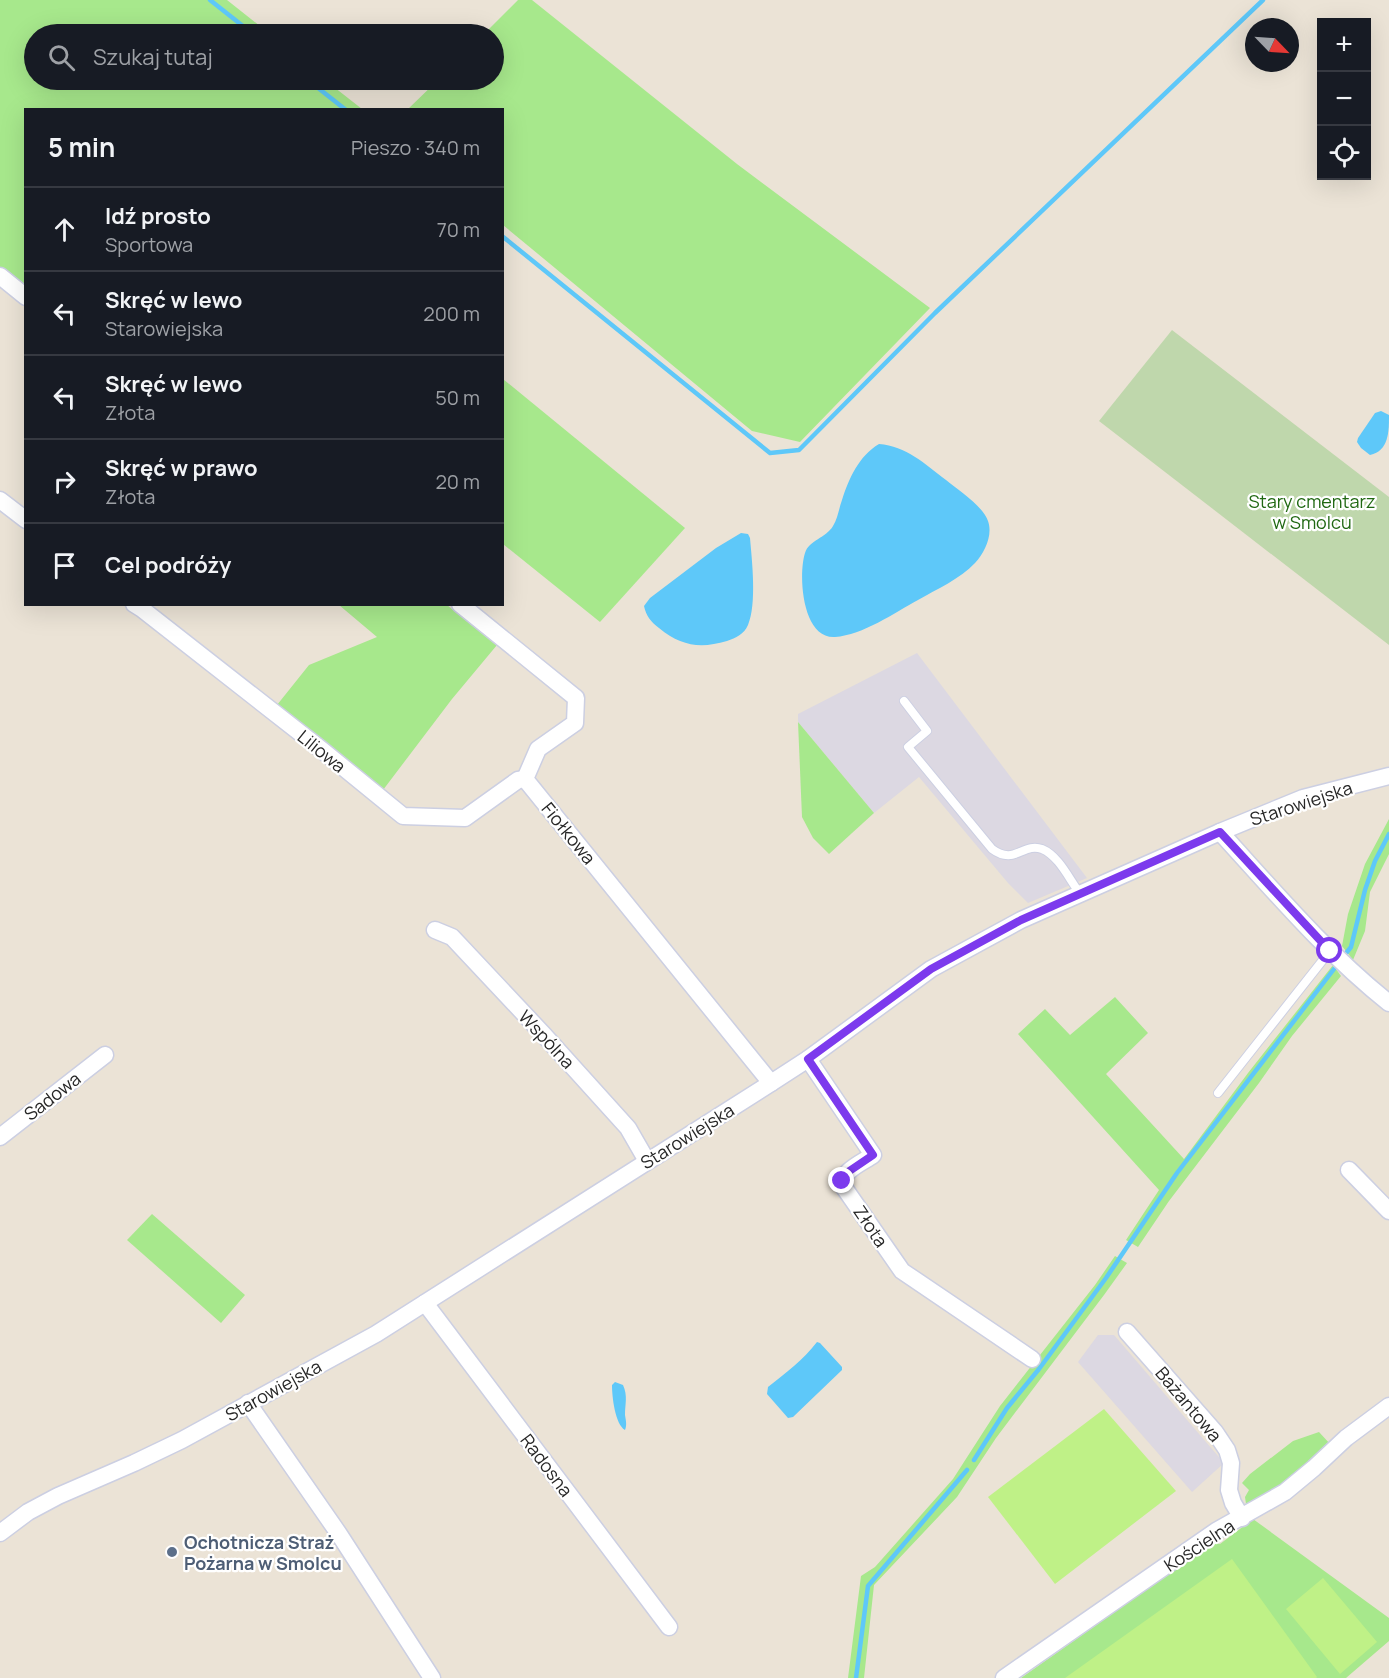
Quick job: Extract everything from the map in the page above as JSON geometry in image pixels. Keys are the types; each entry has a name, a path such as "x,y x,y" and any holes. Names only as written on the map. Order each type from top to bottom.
{"street":[{"path":"0,276 24,295"},
{"path":"0,500 24,518"},
{"name":"Liliowa","path":"137,606 403,816 465,818 518,780 525,779"},
{"path":"462,606 576,698 575,723 538,749 525,779"},
{"name":"Starowiejska","path":"0,1533 28,1512 58,1496 182,1440 376,1334 808,1059 931,969 1021,920 1080,892 1220,832 1303,798 1389,776"},
{"name":"Fiołkowa","path":"525,779 771,1083"},
{"path":"1220,832 1330,951 1389,1003"},
{"name":"Wspólna","path":"435,930 452,937 544,1035 628,1128 647,1161"},
{"name":"Sadowa","path":"0,1137 105,1055"},
{"name":"Złota","path":"808,1059 873,1155 845,1174 842,1181 843,1186 902,1271 1032,1359"},
{"path":"1349,1170 1389,1211"},
{"name":"Radosna","path":"425,1303 669,1627"},
{"name":"Bażantowa","path":"1127,1332 1215,1432 1227,1450 1232,1463 1229,1490 1233,1503 1242,1518"},
{"path":"248,1404 339,1534 431,1678"},
{"name":"Kościelna","path":"1004,1678 1216,1531 1285,1492 1346,1438 1389,1406"}],"lane":[{"path":"904,701 927,731 908,747 992,849 999,854 1009,856 1030,849 1041,849 1054,858 1080,892"},
{"path":"1218,1094 1330,951"}],"shaded area":[{"path":"917,653 1087,878 1028,903 1008,883 919,777 874,813 798,722 798,714"},
{"path":"1098,1335 1114,1335 1224,1463 1192,1492 1078,1362"}],"green space":[{"path":"0,0 227,0 257,24 24,24 24,90 338,90 361,108 24,108 24,286 0,267"},
{"path":"518,0 532,0 737,164 930,308 800,442 752,431 504,226 504,108 409,108 428,90 504,90 504,24 494,24"},
{"name":"Stary cmentarz w Smolcu","path":"1172,330 1389,497 1389,645 1099,421"},
{"path":"504,380 685,528 600,622 504,545"},
{"path":"340,606 448,606 497,645 452,699 383,790 277,705 309,665 377,637"},
{"path":"798,722 874,813 829,854 813,838 802,817"},
{"path":"1389,819 1389,854 1370,892 1365,931 1353,960 1342,946 1348,914 1365,864"},
{"path":"1333,965 1341,976 1292,1036 1169,1201 1138,1247 1126,1240 1159,1190 1018,1034 1045,1009 1070,1035 1115,997 1148,1033 1106,1074 1184,1159"},
{"path":"152,1214 245,1295 221,1323 127,1240"},
{"path":"1115,1256 1127,1263 996,1438 957,1497 874,1585 864,1678 848,1678 861,1576 875,1567 953,1479 1000,1406"},
{"path":"1104,1409 1176,1491 1055,1584 988,1497"},
{"path":"1319,1432 1331,1445 1307,1469 1258,1501 1246,1504 1245,1497 1249,1490 1242,1483 1250,1474 1293,1441"},
{"path":"1253,1519 1389,1618 1389,1641 1346,1678 1021,1678 1214,1542 1220,1544"},
{"path":"1232,1559 1316,1678 1065,1678"},
{"path":"1323,1578 1377,1642 1340,1674 1286,1609"}],"water":[{"path":"1381,411 1389,415 1387,440 1381,449 1370,455 1361,448 1357,442 1358,438 1375,413"},
{"path":"879,444 907,452 976,504 988,521 987,543 979,559 969,569 889,617 846,635 835,637 824,635 815,628 805,604 802,576 805,553 810,545 833,526 856,468 860,461"},
{"path":"741,533 748,534 750,538 753,582 751,616 744,631 727,641 708,645 683,642 667,634 648,616 644,606 650,598 716,548"},
{"path":"817,1342 842,1367 842,1370 793,1417 788,1418 767,1394 768,1387"},
{"path":"615,1382 623,1385 625,1393 625,1430 615,1410 612,1385"}],"waterway":[{"path":"210,0 240,24"},
{"path":"504,238 770,453 799,450 935,313 1263,0"},
{"path":"321,90 343,108"},
{"path":"1347,952 1351,947 1365,890 1375,861 1389,834"},
{"path":"974,1460 1007,1408 1039,1369 1106,1278 1177,1173 1334,969"},
{"path":"856,1678 868,1586 967,1470"}],"place":[{"name":"Ochotnicza Straż Pożarna w Smolcu","path":"172,1552"}],"route":[{"path":"842,1181 845,1174 873,1155 808,1059 931,969 1021,920 1080,892 1220,832 1330,951"}]}
